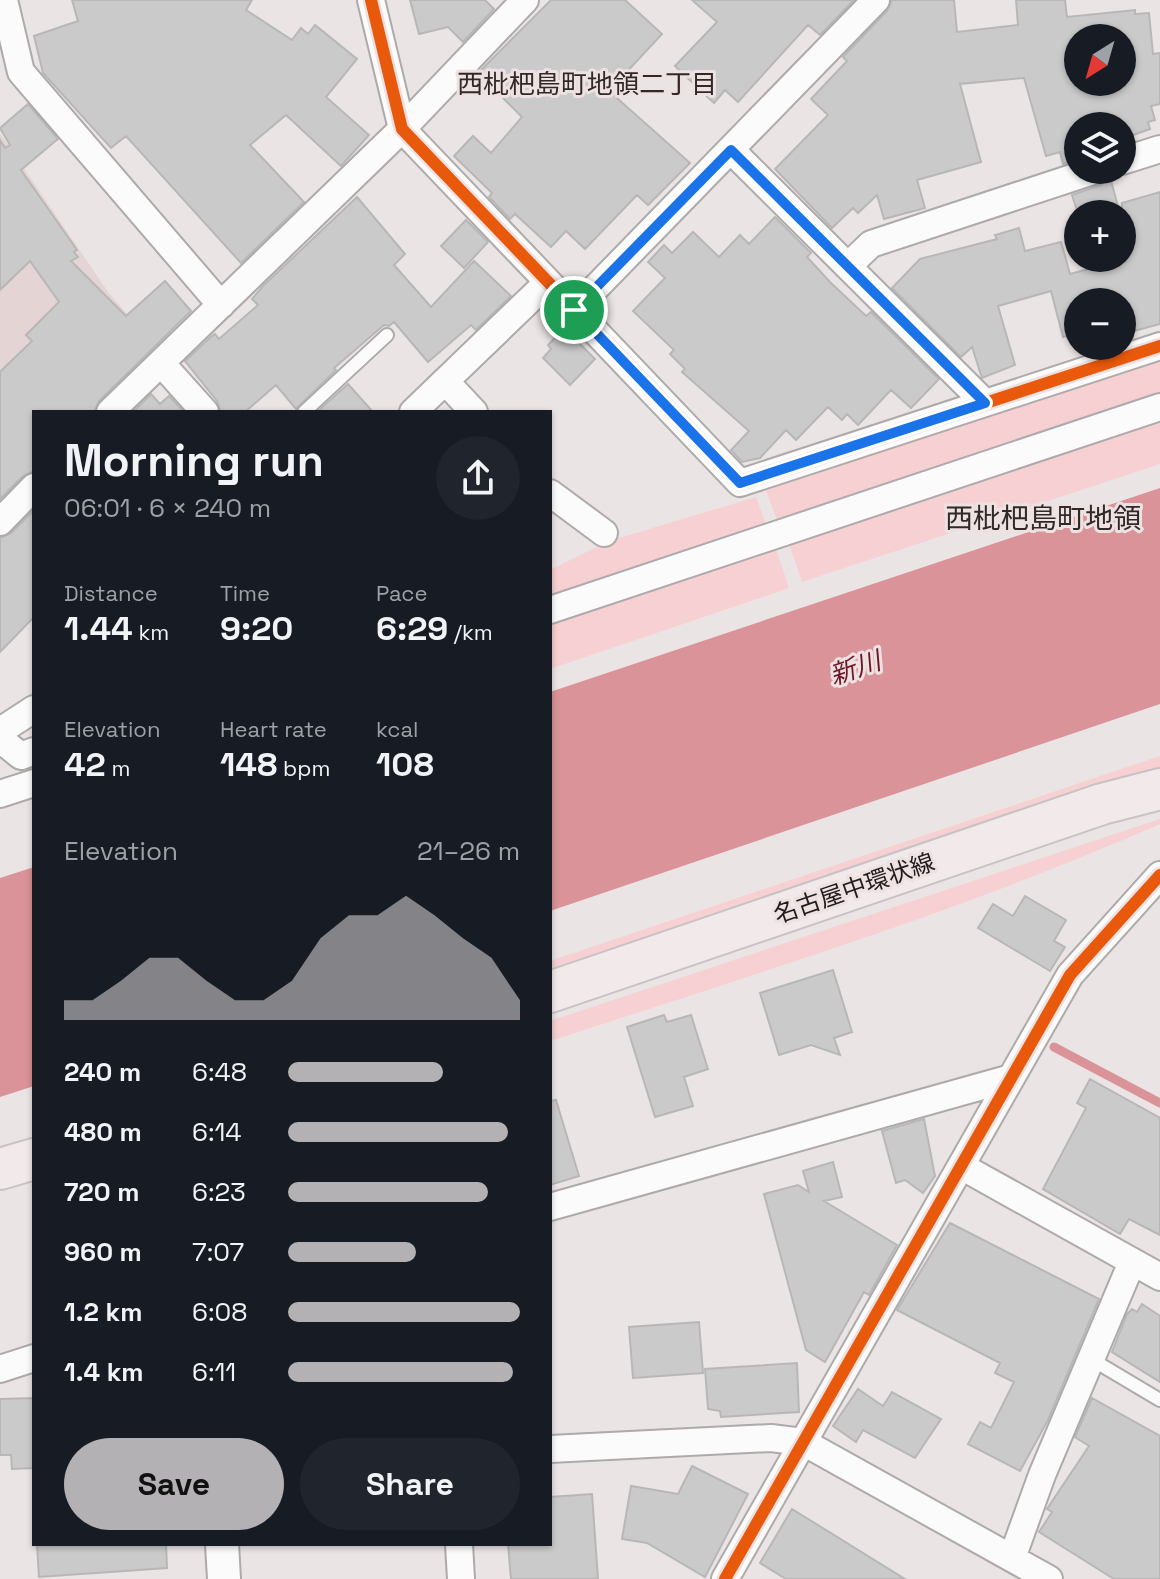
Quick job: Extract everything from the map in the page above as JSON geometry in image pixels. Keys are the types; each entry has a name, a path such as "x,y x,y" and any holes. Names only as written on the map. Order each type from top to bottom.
{"main road":[{"name":"名古屋中環状線","path":"552,991 1102,804 1160,789"},
{"path":"0,1169 32,1160"}],"street":[{"path":"4,0 11,74 221,305"},
{"path":"371,0 402,129 740,483 1160,346"},
{"path":"112,410 402,129 525,0"},
{"path":"574,310 876,0"},
{"path":"1136,157 1160,149"},
{"path":"731,150 985,403"},
{"path":"848,266 871,244 1064,181"},
{"path":"415,410 548,282"},
{"path":"161,363 203,410"},
{"path":"445,381 472,410"},
{"path":"552,609 1160,407"},
{"path":"0,522 32,489"},
{"path":"552,494 604,533"},
{"path":"0,731 32,710"},
{"path":"0,740 21,756 32,752"},
{"path":"0,794 32,784"},
{"path":"725,1579 1070,975 1160,875"},
{"path":"552,1206 1011,1078"},
{"path":"961,1166 1160,1277"},
{"path":"0,1176 32,1178"},
{"path":"1012,1558 1132,1262"},
{"path":"0,1369 32,1359"},
{"path":"552,1449 771,1438 803,1442 1049,1579"},
{"path":"222,1546 224,1579"},
{"path":"459,1546 461,1579"}],"lane":[{"path":"306,410 387,335"},
{"path":"1091,1359 1160,1400"}],"shaded area":[{"path":"0,133 108,292 158,349 98,410 32,410 32,477 0,510"},
{"path":"1160,361 1160,396 778,523 766,490"},
{"path":"1160,419 1160,464 802,582 788,541"},
{"path":"756,497 767,527 552,596 552,569 609,541"},
{"path":"775,546 789,588 552,668 552,621"},
{"path":"1160,756 1160,769 552,970 552,960"},
{"path":"1160,819 1160,824 1085,856 781,966 552,1040 552,1020"}],"water":[{"name":"新川","path":"1160,488 1160,704 552,910 552,691"},
{"path":"32,868 32,1087 0,1097 0,878"}],"building":[{"path":"72,0 252,0 246,10 292,40 301,28 308,34 315,25 357,59 326,97 369,135 341,166 286,115 250,145 304,202 241,263 126,136 111,148 43,73 34,36 78,21"},
{"path":"410,0 485,0 494,9 463,42 448,27 419,34"},
{"path":"551,0 625,0 662,34 609,91 690,163 648,205 637,195 585,249 566,231 551,247 515,214 510,219 489,197 492,193 454,156 473,136 491,153 522,117 478,73"},
{"path":"692,0 854,0 820,35 808,25 738,102 725,90 714,103 675,66 717,22"},
{"path":"892,0 954,0 957,32 1018,25 1016,0 1065,0 1067,17 1135,10 1135,14 1149,13 1153,54 1160,53 1160,104 1151,106 1155,120 1148,122 1150,129 1136,134 1136,112 1064,112 1063,164 1060,152 1046,156 1024,78 960,84 981,162 917,180 925,208 884,219 877,195 858,213 853,208 832,228 775,169 828,115 811,99 847,61 843,57 887,11"},
{"path":"28,104 58,139 21,170 77,250 74,252 78,257 71,261 126,316 165,281 191,311 99,401 95,410 32,410 32,472 23,476 0,499 0,372 32,341 26,335 59,302 30,261 0,290 0,140 5,148 10,145 0,128"},
{"path":"1112,184 1116,200 1074,200 1072,195"},
{"path":"1160,192 1160,324 1136,330 1136,288 1064,288 1063,337 1051,291 998,306 1015,365 982,378 972,347 961,357 892,288 920,259 997,239 995,235 1019,228 1025,251 1061,242 1064,272 1136,272 1136,200 1132,200"},
{"path":"357,197 405,254 394,265 431,307 474,261 511,296 476,330 471,325 428,362 394,322 384,325 334,368 336,370 296,409 276,385 247,410 220,410 217,401 185,361 212,336 215,334 219,339 258,305 252,299"},
{"path":"775,217 811,253 807,257 830,282 866,316 871,312 939,379 911,408 891,390 858,425 847,414 842,420 828,407 796,440 786,430 760,458 742,462 731,450 749,431 682,372 685,369 670,354 674,350 633,311 665,278 648,262 664,245 672,253 693,232 719,257 740,235 749,244"},
{"path":"466,220 488,242 464,268 441,246"},
{"path":"564,328 595,359 570,385 543,358 551,349 548,345"},
{"path":"348,384 371,410 319,410"},
{"path":"151,394 160,404 169,396 182,410 135,410"},
{"path":"32,512 32,619 0,652 0,538 11,533"},
{"path":"1025,896 1066,920 1054,941 1065,947 1050,971 978,928 993,904 1013,916"},
{"path":"833,970 852,1032 834,1038 840,1055 811,1045 779,1055 760,993"},
{"path":"664,1015 667,1022 691,1015 708,1069 684,1077 693,1106 655,1117 627,1027"},
{"path":"1090,1079 1160,1118 1160,1235 1129,1219 1120,1234 1043,1189 1086,1108 1077,1103"},
{"path":"556,1100 579,1176 552,1184 552,1101"},
{"path":"924,1119 935,1176 923,1193 905,1180 896,1183 882,1131"},
{"path":"833,1162 842,1197 824,1201 897,1245 869,1295 864,1292 825,1362 806,1350 764,1194 798,1185 809,1192 803,1171"},
{"path":"950,1223 1099,1299 1048,1420 1020,1471 968,1444 980,1422 991,1428 1014,1382 995,1373 1000,1363 897,1310"},
{"path":"1142,1304 1160,1316 1160,1382 1112,1352 1127,1314 1132,1309 1137,1312"},
{"path":"699,1322 703,1373 633,1378 629,1327"},
{"path":"797,1363 799,1412 721,1417 720,1411 708,1409 705,1369"},
{"path":"858,1389 883,1406 892,1392 941,1419 915,1458 863,1430 856,1442 833,1426"},
{"path":"32,1398 32,1468 12,1469 11,1455 0,1455 0,1399"},
{"path":"1092,1398 1160,1436 1160,1579 1114,1579 1039,1532 1052,1512 1047,1509 1089,1446 1075,1437"},
{"path":"692,1466 748,1494 705,1577 647,1543 622,1539 631,1486 678,1494"},
{"path":"592,1494 598,1579 511,1579 508,1546 552,1546 552,1497"},
{"path":"792,1509 905,1579 786,1579 760,1563"},
{"path":"37,1546 166,1546 167,1568 39,1577"}],"waterway":[{"path":"1054,1047 1160,1103"}],"cycle path":[{"path":"371,0 402,129 740,483 1160,346"},
{"path":"725,1579 1070,975 1160,875"}],"district":[{"name":"西枇杷島町地領二丁目","path":"587,84"},
{"name":"西枇杷島町地領","path":"1043,518"}],"route":[{"path":"731,150 985,403 740,483 574,310 731,150"}]}
